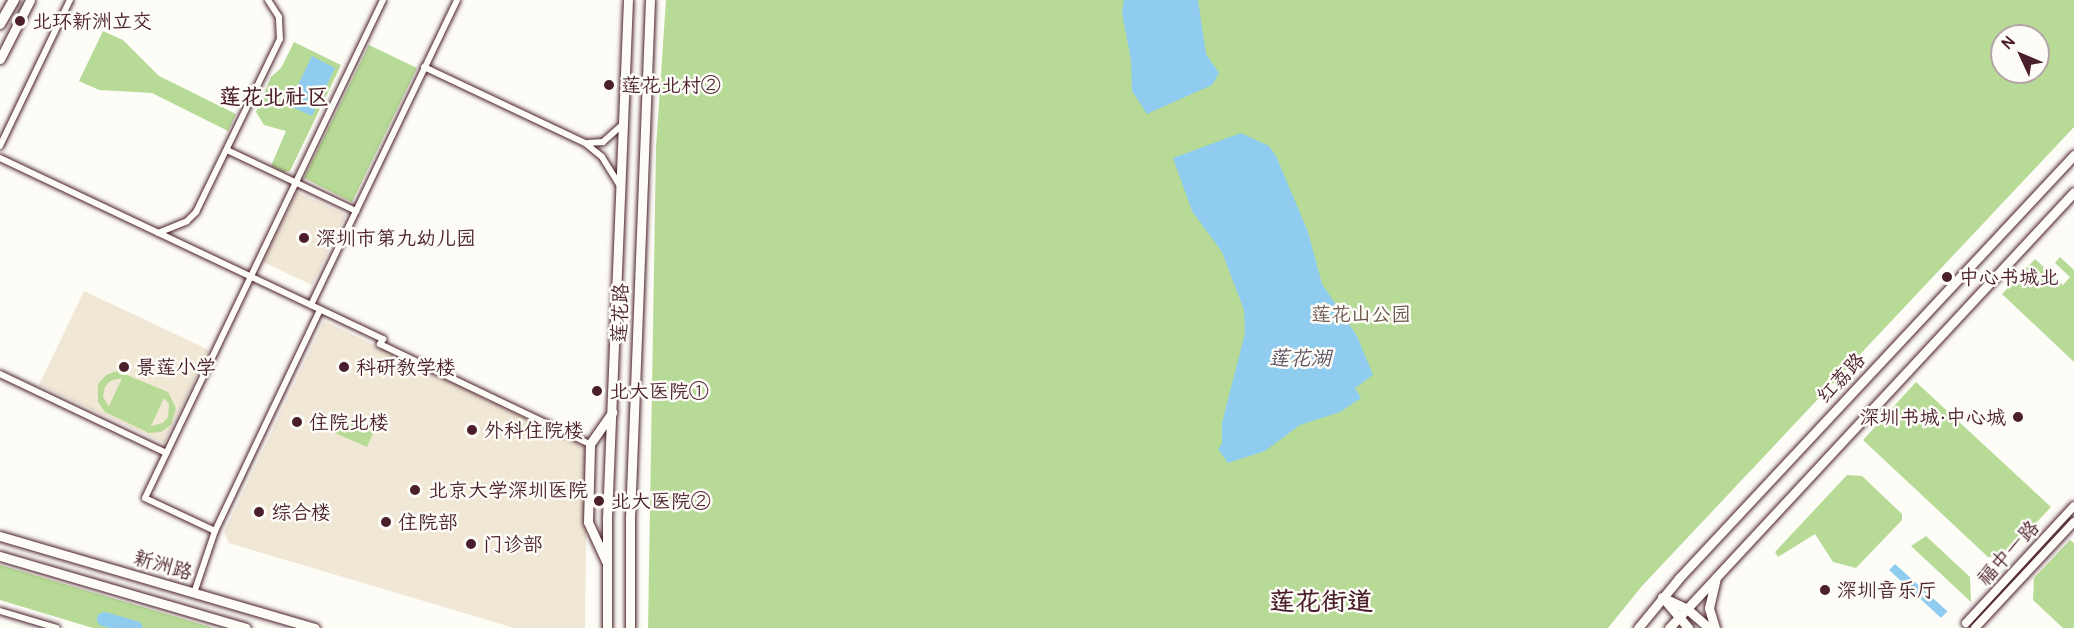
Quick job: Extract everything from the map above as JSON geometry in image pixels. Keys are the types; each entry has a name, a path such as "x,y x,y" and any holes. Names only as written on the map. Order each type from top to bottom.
{"highway":[{"path":"0,17 7,0"},
{"path":"0,24 14,0"}],"main road":[{"path":"0,59 30,0"},
{"name":"莲花路","path":"607,628 612,412 628,0"},
{"name":"莲花路","path":"630,628 630,518 650,0"},
{"name":"红荔路","path":"1638,628 1662,597 2074,155"},
{"path":"1669,628 2074,192"},
{"path":"608,565 588,522 590,444 612,412"},
{"name":"新洲路","path":"0,536 315,628"},
{"name":"新洲路","path":"0,556 246,628"},
{"path":"1714,628 1709,608 1717,575"},
{"path":"1662,597 1686,608 1708,628"},
{"path":"1662,597 1677,618 1688,628"}],"street":[{"path":"0,146 70,0"},
{"path":"158,233 187,221 196,212 280,39 279,16 268,0"},
{"path":"215,531 145,498 383,0"},
{"path":"311,305 457,0"},
{"path":"424,67 585,143 602,157 621,187"},
{"path":"585,143 601,143 623,124"},
{"path":"227,150 356,211"},
{"path":"0,158 383,339 380,344 590,444"},
{"path":"194,592 215,531 320,310"},
{"path":"0,374 166,453"},
{"name":"福中一路","path":"1966,623 2074,506"},
{"name":"福中一路","path":"1975,628 2074,522"},
{"path":"0,612 57,628"}],"shaded area":[{"name":"深圳市第九幼儿园","path":"297,192 346,215 312,285 263,262"},
{"name":"景莲小学","path":"84,291 209,350 164,443 39,385"},
{"name":"北京大学深圳医院","path":"324,321 587,448 585,628 514,628 229,543 224,532"}],"green space":[{"name":"莲花山公园","path":"666,0 2074,0 2074,127 1642,586 1608,628 648,628 656,148"},
{"path":"103,31 123,40 159,76 236,114 228,131 152,93 99,90 79,81"},
{"path":"294,42 341,65 290,171 284,172 271,166 286,131 264,125 256,112 271,77 281,68"},
{"path":"369,45 417,68 352,202 304,178"},
{"path":"2060,257 2074,270 2074,362 2002,294 2035,259 2063,285 2070,277 2055,263"},
{"path":"117,371 168,392 176,408 171,425 161,432 149,433 105,412 98,402 98,384 106,375","holes":["122,378 109,406 108,406 103,396 105,387 110,381","164,398 169,404 168,417 163,423 151,426"]},
{"path":"1916,382 2051,507 2004,557 1988,557 1863,440"},
{"path":"343,415 375,429 367,447 335,433"},
{"path":"1847,475 1862,476 1902,514 1902,520 1856,568 1833,562 1815,534 1778,557 1775,552"},
{"path":"1926,536 1970,577 1971,602 1911,546"},
{"path":"2070,540 2074,543 2074,628 2063,628 2033,600 2034,578"},
{"path":"0,565 214,628 93,628 0,600"}],"water":[{"path":"1124,0 1198,0 1206,54 1219,73 1212,85 1147,114 1132,91 1131,60 1122,13"},
{"path":"312,56 335,68 312,116 288,105"},
{"name":"莲花湖","path":"1241,133 1269,146 1276,156 1308,232 1322,284 1357,336 1373,375 1355,388 1361,398 1340,412 1300,425 1265,451 1228,463 1218,449 1222,444 1222,423 1245,333 1244,310 1222,252 1192,211 1173,158"},
{"path":"1895,564 1966,628 1952,628 1889,570"}],"pier":[{"path":"1948,611 1967,628 1947,628 1939,620"}],"waterway":[{"path":"104,619 136,628"}],"place":[{"name":"北环新洲立交","path":"20,21"},
{"name":"莲花北村②","path":"609,85"},
{"name":"深圳市第九幼儿园","path":"304,238"},
{"name":"中心书城北","path":"1947,277"},
{"name":"景莲小学","path":"124,367"},
{"name":"科研教学楼","path":"344,367"},
{"name":"北大医院①","path":"597,391"},
{"name":"深圳书城·中心城","path":"2018,417"},
{"name":"住院北楼","path":"297,422"},
{"name":"外科住院楼","path":"472,430"},
{"name":"北京大学深圳医院","path":"415,490"},
{"name":"北大医院②","path":"599,501"},
{"name":"综合楼","path":"259,512"},
{"name":"住院部","path":"386,522"},
{"name":"门诊部","path":"471,544"},
{"name":"深圳音乐厅","path":"1825,590"}],"district":[{"name":"莲花北社区","path":"274,98"},
{"name":"莲花街道","path":"1321,603"}]}
